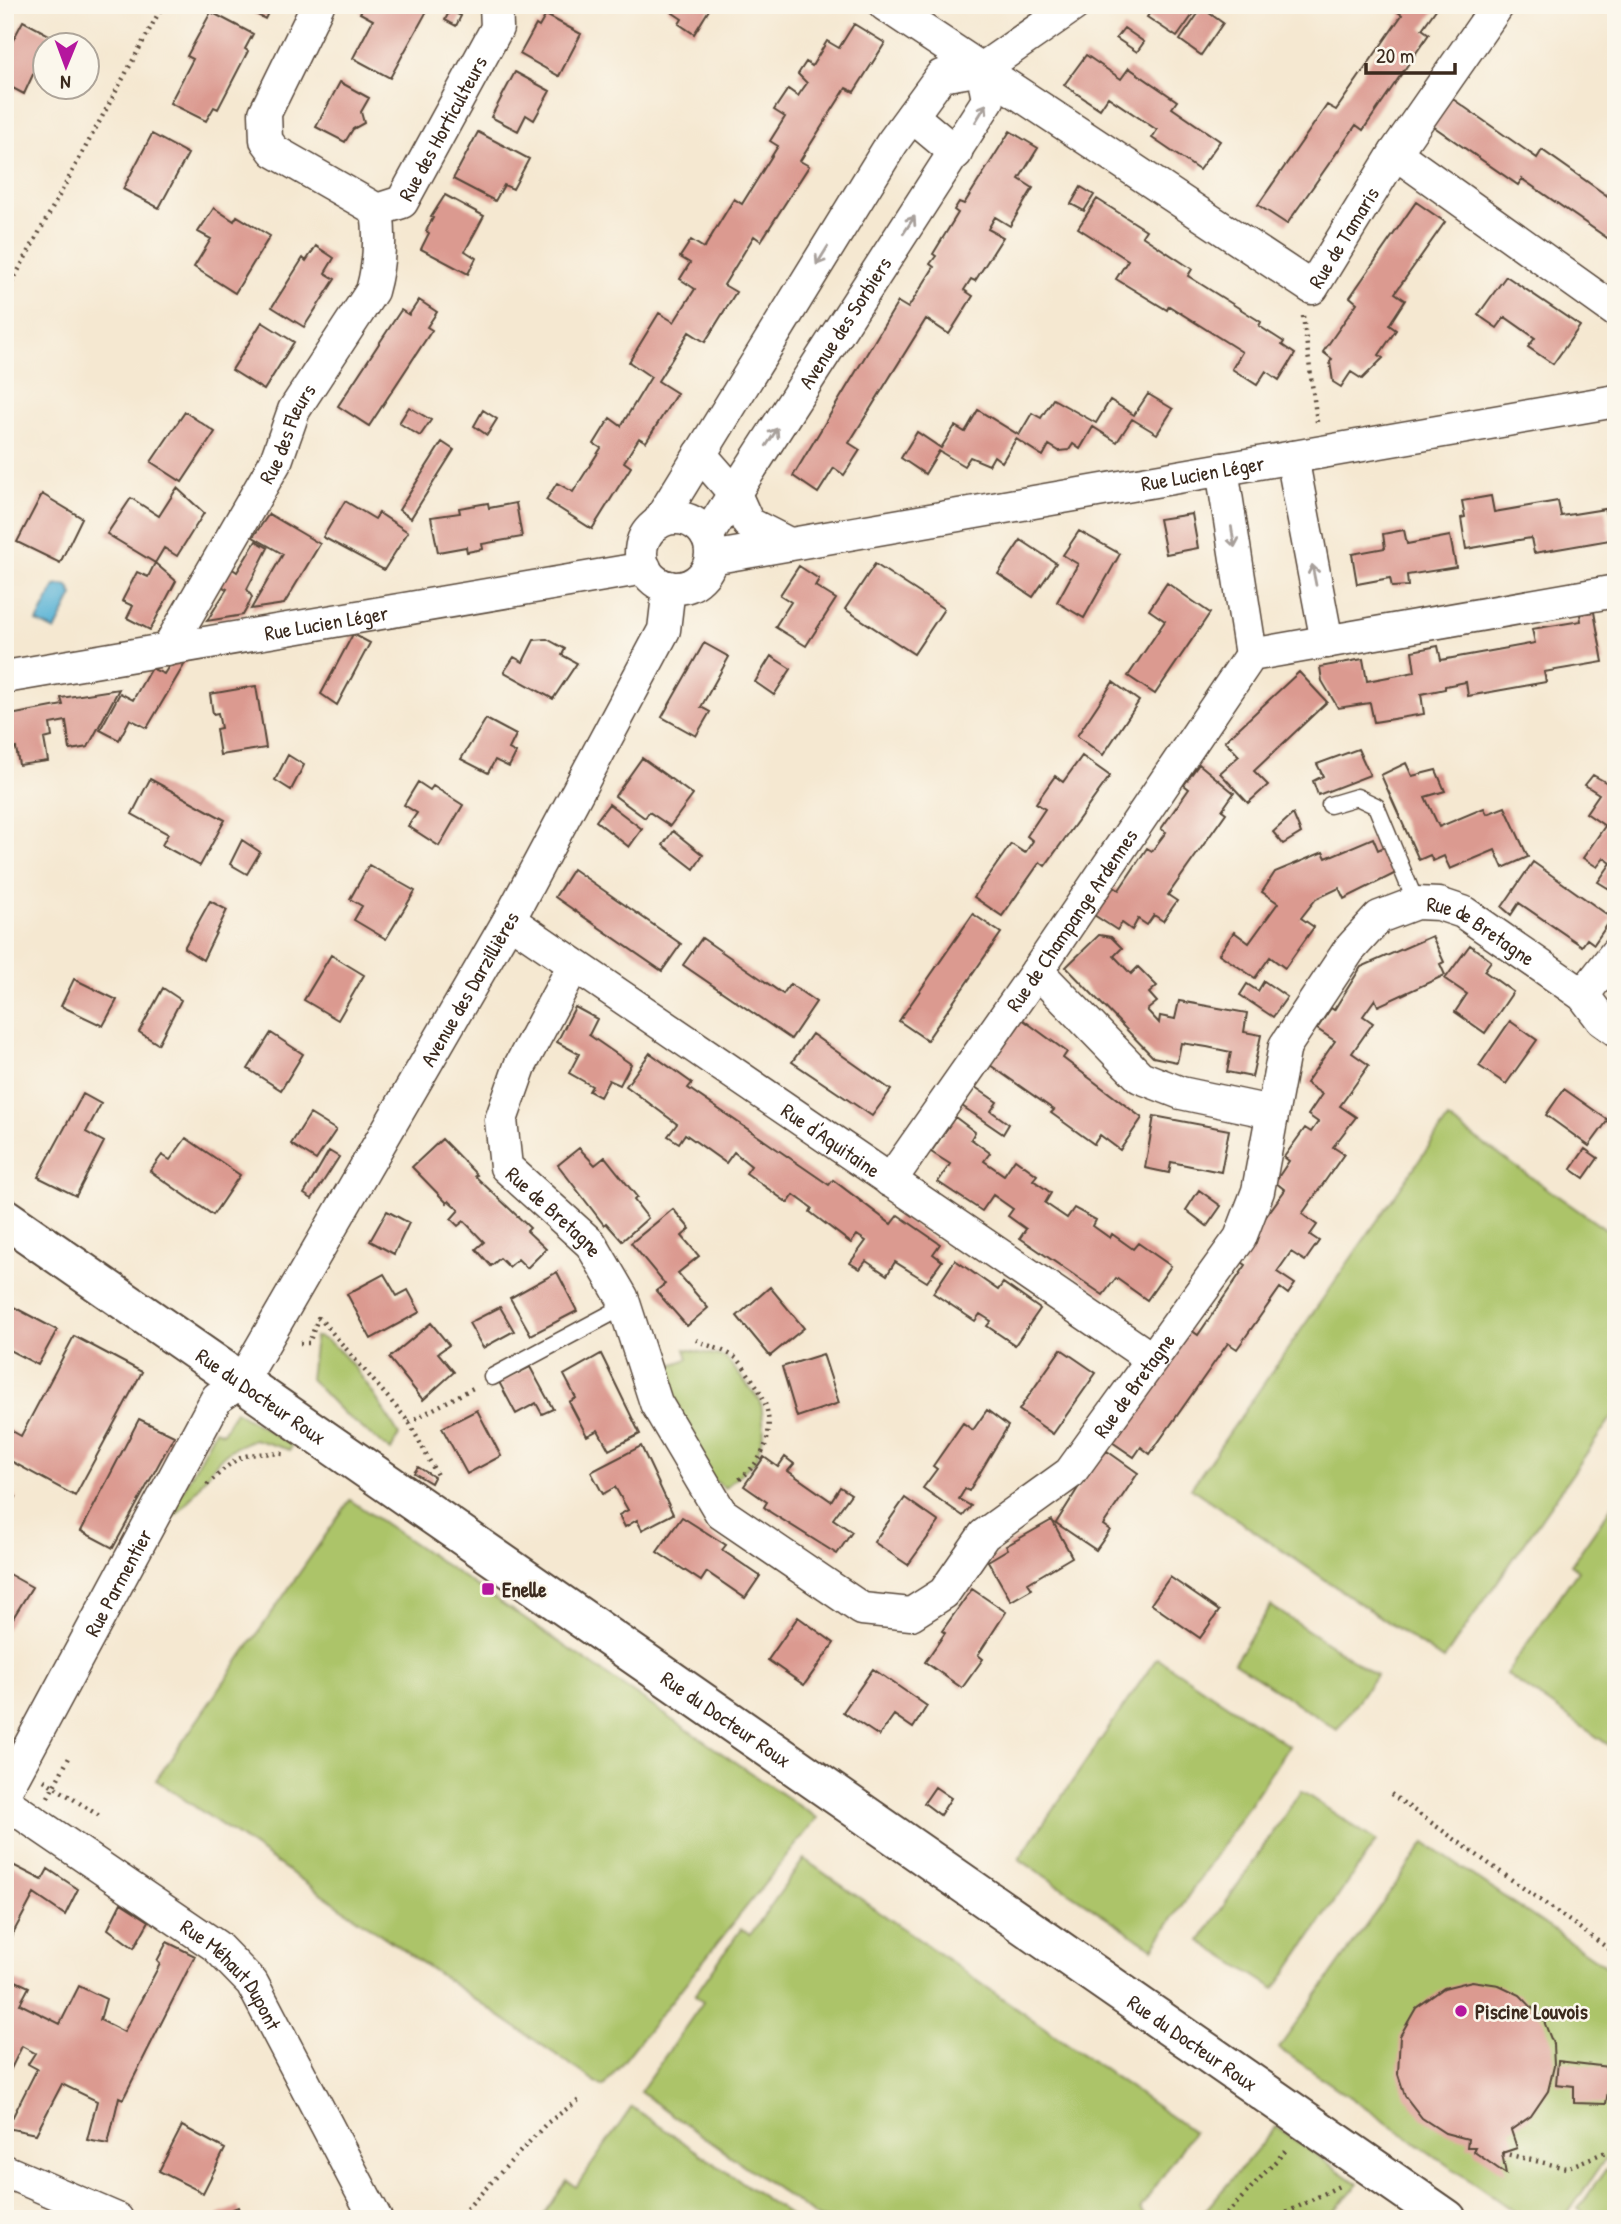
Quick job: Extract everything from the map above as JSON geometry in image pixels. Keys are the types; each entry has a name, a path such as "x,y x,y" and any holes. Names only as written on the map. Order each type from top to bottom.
{"street":[{"name":"Rue des Horticulteurs","path":"318,5 265,113 266,140 274,151 377,210 402,202 409,190 496,28 496,5"},
{"name":"Rue de Tamaris","path":"885,5 1312,288 1395,153 1498,5"},
{"path":"657,577 641,553 643,541 658,523 892,143 941,76 982,69 1074,5"},
{"name":"Avenue des Sorbiers","path":"709,547 735,494 988,100 982,69"},
{"path":"912,116 956,153"},
{"path":"1395,153 1616,311"},
{"name":"Rue des Fleurs","path":"167,650 276,461 294,411 372,291 378,270 381,236 377,210"},
{"name":"Rue Lucien Léger","path":"5,677 167,650 657,577 681,587 701,578 709,547 789,544 1616,401"},
{"path":"700,454 735,494 748,523 789,544"},
{"path":"1292,457 1327,642"},
{"path":"1222,469 1251,655 1616,591"},
{"path":"658,523 680,518 700,527 709,547"},
{"name":"Avenue des Darzillières","path":"242,1381 509,920 664,630 657,577"},
{"name":"Rue de Champange Ardennes","path":"890,1181 1037,971 1251,655"},
{"name":"Rue de Bretagne","path":"574,965 520,1066 505,1109 502,1120 506,1167 590,1244 625,1306 656,1403 721,1513 862,1609 911,1614 944,1593 984,1535 1070,1473 1240,1238 1258,1191 1285,1046 1349,950 1379,917 1416,903 1439,904 1463,912 1583,995 1602,1020 1616,1030"},
{"name":"Rue d'Aquitaine","path":"509,920 1152,1359"},
{"path":"1583,995 1616,954"},
{"path":"1037,971 1140,1077 1181,1093 1271,1112"},
{"name":"Rue du Docteur Roux","path":"5,1219 1447,2219"},
{"name":"Rue Parmentier","path":"5,1792 217,1398 242,1381"},
{"name":"Rue Méhaut Dupont","path":"5,1802 216,1946 252,1983 376,2219"},
{"path":"5,2171 117,2219"}],"lane":[{"path":"1330,805 1357,797 1376,806 1416,903"},
{"path":"492,1377 625,1306"}],"path":[{"path":"5,296 163,5"},
{"path":"1312,288 1302,318 1317,423 1350,447"},
{"path":"264,1343 309,1343 318,1318 409,1422 443,1485"},
{"path":"696,1340 737,1358 758,1388 769,1411 769,1434 757,1462 747,1475 713,1499"},
{"path":"409,1422 492,1377"},
{"path":"199,1496 232,1461 253,1452 293,1454"},
{"path":"34,1822 71,1754"},
{"path":"20,1765 101,1817"},
{"path":"1391,1794 1616,1954"},
{"path":"457,2219 547,2123 579,2100"},
{"path":"1222,2219 1311,2124"},
{"path":"1502,2153 1566,2168 1611,2150 1616,2144"},
{"path":"1274,2219 1342,2184"}],"green space":[{"path":"1448,1119 1616,1237 1616,1411 1443,1660 1191,1488"},
{"path":"315,1337 326,1340 337,1349 362,1377 399,1435 391,1451 343,1413 310,1379"},
{"path":"685,1349 725,1357 761,1402 764,1430 756,1460 725,1488 708,1476 670,1387 669,1366 688,1359"},
{"path":"235,1411 292,1445 290,1450 254,1439 232,1449 213,1467 182,1509 167,1520 215,1430 223,1433"},
{"path":"350,1500 817,1818 603,2087 156,1780"},
{"path":"1616,1500 1616,1750 1506,1674 1578,1570 1571,1565"},
{"path":"1271,1606 1376,1675 1337,1730 1234,1662"},
{"path":"1157,1658 1289,1746 1153,1948 1019,1859"},
{"path":"1301,1791 1376,1841 1275,1989 1200,1941"},
{"name":"Piscine Louvois","path":"1425,1843 1616,1973 1616,2143 1564,2219 1525,2219 1279,2048"},
{"path":"804,1859 1193,2132 1140,2209 1149,2219 820,2219 640,2092 703,2002 695,1995 741,1929 750,1935"},
{"path":"632,2107 795,2219 541,2219 567,2181 576,2187"},
{"path":"1276,2127 1358,2184 1327,2219 1198,2219"},
{"path":"1606,2169 1613,2174 1616,2170 1616,2219 1593,2219 1578,2209"}],"water":[{"path":"55,586 68,586 73,595 55,631 37,622"}],"building":[{"path":"238,5 272,5 265,19"},
{"path":"364,5 416,5 427,11 390,78 353,58 373,20 360,13"},
{"path":"669,5 712,5 694,34 679,24 682,19 667,9"},
{"path":"1155,5 1199,6 1177,37 1147,17"},
{"path":"1397,5 1439,5 1422,29 1429,34 1363,130 1356,125 1287,224 1258,205 1327,105 1336,110 1402,15 1394,9"},
{"path":"1202,8 1223,23 1201,55 1180,40"},
{"path":"450,10 461,16 456,26 445,20"},
{"path":"211,12 253,34 245,49 248,51 218,109 214,107 206,121 170,103 193,59 187,56"},
{"path":"546,15 581,34 559,76 520,54 536,25 539,27"},
{"path":"23,21 44,32 32,32 32,77 24,94 5,84 5,39 12,42"},
{"path":"854,24 885,43 854,92 846,88 800,161 809,166 761,241 754,236 724,285 736,292 705,342 689,332 658,381 677,393 646,442 639,438 624,462 631,467 592,529 546,500 557,483 573,492 601,448 594,444 610,418 621,426 651,377 629,362 659,313 674,322 695,289 680,279 690,263 680,257 691,240 704,248 734,199 742,204 778,146 770,141 785,117 774,110 788,89 798,96 807,83 798,74 806,62 812,66 827,41 839,48"},
{"path":"1124,28 1144,42 1137,52 1116,38"},
{"path":"1086,55 1121,79 1129,68 1177,101 1172,108 1220,141 1199,170 1152,138 1157,130 1108,97 1100,109 1064,85"},
{"path":"515,72 550,91 534,120 526,115 518,131 491,117"},
{"path":"340,82 369,98 361,112 364,123 353,129 345,142 316,127"},
{"path":"1450,97 1537,158 1542,150 1616,202 1616,244 1522,179 1518,185 1430,124"},
{"path":"1010,131 1038,148 1019,179 1033,188 1010,226 995,217 988,229 1003,237 975,281 971,279 964,290 973,296 949,334 926,319 849,443 860,450 844,475 834,468 818,493 793,476 898,302 908,308 934,267 930,264 936,256 933,254 958,213 954,210 959,202 964,204"},
{"path":"478,132 529,159 513,189 504,185 495,201 453,179"},
{"path":"152,134 188,154 159,208 123,189"},
{"path":"1081,187 1094,195 1084,211 1071,204"},
{"path":"445,195 484,216 465,251 476,258 468,274 421,249 429,233 426,231 433,218 431,217"},
{"path":"1097,199 1146,230 1142,236 1192,269 1188,276 1261,322 1259,326 1284,342 1282,345 1295,354 1279,380 1266,371 1257,385 1232,369 1242,352 1169,306 1167,310 1116,279 1128,260 1078,228"},
{"path":"1416,202 1445,222 1395,293 1405,300 1389,325 1396,330 1379,355 1383,358 1362,379 1351,372 1341,387 1333,382 1330,362 1332,359 1323,352 1357,303 1350,297"},
{"path":"214,208 234,221 237,216 270,236 235,293 194,267 211,239 198,232"},
{"path":"316,246 334,258 325,273 335,279 304,327 272,307 303,258 306,261"},
{"path":"1506,276 1580,326 1553,364 1528,347 1535,338 1505,317 1497,328 1478,315"},
{"path":"419,300 437,312 427,327 432,330 369,426 338,406 401,310 409,315"},
{"path":"262,322 294,342 264,390 232,370"},
{"path":"1148,394 1173,409 1157,434 1132,419 1117,442 1093,427 1080,449 1073,444 1069,450 1059,451 1049,445 1043,456 1016,439 1002,462 994,456 989,465 970,457 964,466 939,451 925,474 901,458 917,432 941,448 955,426 965,432 978,410 1019,435 1032,413 1041,418 1053,399 1096,423 1110,400 1134,415"},
{"path":"409,407 431,420 420,436 399,423"},
{"path":"483,410 497,419 487,435 474,426"},
{"path":"185,412 215,432 182,482 151,462"},
{"path":"442,442 454,450 411,518 399,510"},
{"path":"177,488 204,513 177,556 164,548 155,563 107,534 131,498 159,516"},
{"path":"42,494 82,518 60,563 17,542"},
{"path":"1491,496 1494,512 1558,501 1561,516 1605,509 1610,540 1534,553 1531,538 1466,549 1461,518 1465,517 1462,501"},
{"path":"345,501 375,519 379,513 408,532 384,570 323,537"},
{"path":"488,503 489,508 516,503 522,537 482,544 483,549 467,552 466,547 438,552 431,517 460,513 459,508"},
{"path":"269,514 320,544 284,604 251,609 283,554 253,537"},
{"path":"1192,514 1198,548 1166,554 1159,519"},
{"path":"1404,530 1407,544 1450,536 1456,567 1407,575 1408,586 1392,587 1390,578 1357,584 1352,554 1385,548 1383,534"},
{"path":"1079,531 1120,554 1084,618 1057,602 1078,564 1063,555"},
{"path":"1021,540 1056,563 1033,597 998,574"},
{"path":"256,541 268,548 247,589 252,597 243,615 207,621 227,589 217,584 228,566 237,572"},
{"path":"155,563 176,581 150,630 127,618 133,606 122,601 137,572 148,577"},
{"path":"875,564 944,609 914,654 845,609"},
{"path":"799,566 819,579 815,586 836,599 806,646 775,627 791,602 780,595"},
{"path":"1167,583 1210,613 1155,694 1128,676 1165,621 1149,610"},
{"path":"1594,612 1603,662 1544,672 1546,682 1468,696 1466,682 1445,686 1445,689 1421,694 1424,714 1374,722 1370,703 1338,708 1322,681 1320,667 1363,659 1367,681 1415,672 1412,651 1438,646 1441,660 1535,643 1532,629 1581,621 1580,614"},
{"path":"353,634 370,643 337,705 321,694"},
{"path":"547,639 565,649 562,655 577,663 553,699 504,672 514,657 523,662 534,640"},
{"path":"704,643 729,657 701,707 710,712 696,736 662,717"},
{"path":"771,656 791,669 774,695 755,682"},
{"path":"187,660 147,728 130,719 119,740 100,730 120,693 133,700 151,668 164,674 171,663"},
{"path":"1299,672 1327,702 1254,771 1268,785 1248,803 1220,773 1239,756 1225,741"},
{"path":"1113,682 1139,701 1103,755 1077,736"},
{"path":"256,686 266,748 220,755 216,729 221,728 218,713 213,714 210,694"},
{"path":"119,689 88,747 70,750 66,721 50,724 52,737 44,739 48,761 19,765 16,748 5,750 5,716 63,705 61,698"},
{"path":"486,719 516,735 509,749 516,753 509,767 495,760 488,773 461,759"},
{"path":"1358,749 1370,775 1318,795 1313,781 1323,776 1317,764"},
{"path":"288,755 304,765 291,790 275,780"},
{"path":"1082,756 1110,776 1045,866 1040,862 1002,916 974,897 1011,844 1025,853 1033,841 1027,836 1045,809 1036,803 1055,776 1063,782"},
{"path":"642,758 693,795 670,826 649,812 645,818 615,796"},
{"path":"1406,763 1412,776 1436,770 1445,791 1425,797 1439,827 1484,808 1487,814 1505,807 1528,857 1503,868 1495,850 1450,869 1444,856 1433,861 1430,855 1419,860 1381,775"},
{"path":"1199,764 1234,793 1222,810 1226,813 1168,895 1177,901 1163,921 1154,915 1147,925 1138,919 1132,930 1122,923 1117,930 1094,915 1114,887 1119,890 1147,848 1152,851 1166,832 1161,829 1189,789 1184,785"},
{"path":"1593,775 1616,788 1616,893 1598,882 1611,863 1604,858 1597,867 1583,858 1605,826 1586,813 1599,794 1585,785"},
{"path":"150,779 225,820 200,866 162,845 168,834 132,814"},
{"path":"418,782 430,790 433,786 463,805 439,846 408,826 417,813 404,805"},
{"path":"609,804 642,829 629,847 596,821"},
{"path":"1293,814 1301,833 1283,844 1273,832"},
{"path":"673,831 703,855 694,869 663,845"},
{"path":"1373,838 1378,850 1388,845 1400,871 1344,899 1339,888 1316,899 1301,918 1314,927 1285,968 1270,957 1255,978 1219,954 1234,932 1249,943 1278,903 1262,892 1275,872 1323,852 1326,858"},
{"path":"242,840 260,852 247,874 230,864"},
{"path":"1533,862 1612,918 1594,944 1587,939 1582,946 1519,903 1511,915 1502,907"},
{"path":"369,865 415,891 386,939 354,920 362,906 350,899"},
{"path":"573,869 681,944 662,971 555,897"},
{"path":"210,901 227,910 203,960 184,948"},
{"path":"973,914 1001,933 927,1040 899,1021"},
{"path":"1099,935 1111,937 1122,948 1114,956 1131,974 1138,967 1157,986 1149,993 1157,1002 1147,1010 1159,1023 1160,1016 1175,1019 1179,1001 1247,1013 1244,1032 1261,1035 1252,1077 1227,1072 1231,1052 1207,1047 1181,1043 1177,1062 1153,1057 1066,967"},
{"path":"1432,936 1444,962 1440,964 1445,975 1378,1006 1375,999 1363,1016 1373,1023 1352,1053 1369,1065 1340,1106 1356,1117 1333,1147 1344,1154 1302,1214 1317,1225 1310,1235 1319,1241 1305,1261 1291,1252 1277,1272 1295,1284 1288,1294 1280,1288 1237,1349 1228,1343 1150,1454 1141,1447 1134,1457 1112,1442 1119,1432 1117,1431 1188,1328 1198,1335 1246,1265 1236,1258 1285,1190 1275,1182 1289,1161 1284,1157 1305,1128 1311,1132 1318,1122 1308,1115 1322,1094 1306,1083 1335,1041 1317,1029 1331,1008 1334,1010 1361,967"},
{"path":"702,938 783,994 790,984 816,1002 791,1039 683,965"},
{"path":"1470,945 1491,961 1484,971 1513,992 1485,1033 1455,1012 1467,994 1445,979"},
{"path":"331,955 364,975 338,1020 304,1000"},
{"path":"74,979 117,1000 103,1026 61,1006"},
{"path":"1264,981 1287,997 1273,1017 1240,995 1247,984 1258,991"},
{"path":"163,988 181,1000 158,1044 139,1032"},
{"path":"575,1007 597,1019 589,1035 631,1064 620,1085 609,1080 600,1097 589,1091 592,1086 569,1073 579,1054 557,1042"},
{"path":"1022,1019 1067,1052 1063,1058 1142,1118 1120,1150 1100,1135 1094,1144 1051,1113 1054,1110 990,1065"},
{"path":"1510,1021 1537,1040 1506,1084 1479,1066"},
{"path":"271,1033 303,1054 281,1090 248,1069"},
{"path":"812,1034 891,1090 872,1116 792,1062"},
{"path":"650,1053 692,1083 688,1088 829,1185 833,1180 891,1224 898,1215 940,1244 933,1254 942,1261 927,1282 895,1262 887,1275 866,1261 860,1269 850,1263 866,1241 857,1235 851,1243 810,1212 812,1208 794,1195 788,1203 746,1173 751,1166 734,1152 726,1163 685,1134 679,1143 668,1136 677,1124 626,1086"},
{"path":"975,1087 997,1102 991,1111 1009,1124 1003,1134 962,1106"},
{"path":"1564,1089 1608,1120 1589,1146 1546,1115"},
{"path":"83,1094 101,1104 86,1132 104,1142 76,1196 38,1177"},
{"path":"310,1114 336,1130 316,1160 291,1144"},
{"path":"1154,1116 1229,1130 1221,1172 1171,1162 1169,1173 1145,1168"},
{"path":"955,1117 975,1132 971,1139 990,1153 984,1161 1004,1175 1015,1159 1037,1175 1033,1180 1051,1193 1045,1203 1067,1218 1074,1208 1096,1220 1093,1226 1110,1238 1112,1234 1133,1249 1138,1243 1171,1266 1147,1300 1116,1278 1103,1295 1020,1238 1026,1229 1008,1216 1013,1209 993,1195 982,1211 938,1182 950,1164 931,1152"},
{"path":"186,1138 240,1175 213,1215 150,1171 162,1155 170,1160"},
{"path":"442,1139 477,1175 475,1176 530,1228 527,1231 546,1249 527,1268 518,1259 509,1267 500,1258 491,1266 476,1249 484,1242 464,1221 458,1226 451,1219 459,1210 449,1201 447,1203 412,1167"},
{"path":"579,1148 595,1165 605,1157 637,1197 634,1200 648,1218 622,1241 606,1223 604,1225 558,1165"},
{"path":"1585,1149 1598,1158 1584,1178 1571,1169"},
{"path":"329,1151 339,1157 312,1199 304,1194"},
{"path":"1199,1190 1221,1206 1207,1226 1186,1210"},
{"path":"673,1209 690,1229 682,1236 699,1256 678,1273 708,1308 687,1326 656,1291 665,1284 631,1243"},
{"path":"387,1211 409,1223 394,1254 370,1241"},
{"path":"955,1260 998,1290 1003,1283 1040,1309 1015,1345 987,1326 991,1321 980,1314 975,1321 933,1293"},
{"path":"557,1272 577,1311 531,1335 510,1298"},
{"path":"384,1274 397,1296 408,1290 420,1312 371,1339 347,1294"},
{"path":"770,1287 804,1328 770,1356 737,1316"},
{"path":"8,1304 57,1330 38,1365 5,1348"},
{"path":"500,1307 514,1331 483,1348 469,1323"},
{"path":"431,1323 449,1345 438,1353 454,1372 423,1400 389,1358"},
{"path":"74,1336 142,1372 75,1496 5,1458 5,1427 21,1436"},
{"path":"1061,1349 1096,1373 1053,1434 1019,1410"},
{"path":"601,1354 640,1434 609,1450 598,1430 587,1436 569,1402 576,1398 564,1375"},
{"path":"823,1354 839,1403 797,1417 782,1367"},
{"path":"530,1367 553,1409 542,1414 536,1403 516,1414 499,1382"},
{"path":"477,1410 501,1456 467,1474 442,1428"},
{"path":"987,1410 1008,1426 969,1491 965,1489 959,1499 971,1506 963,1516 923,1488 937,1469 933,1466 963,1423 973,1430"},
{"path":"139,1419 174,1436 113,1548 81,1531"},
{"path":"641,1446 673,1514 642,1530 637,1520 625,1527 619,1515 628,1510 615,1487 603,1494 591,1472"},
{"path":"1107,1451 1138,1473 1103,1525 1110,1530 1096,1550 1056,1523 1090,1469"},
{"path":"764,1457 778,1467 785,1457 794,1464 788,1471 831,1501 840,1487 851,1494 833,1519 852,1532 837,1554 770,1512 764,1507 767,1502 744,1486"},
{"path":"418,1467 434,1477 431,1483 414,1473"},
{"path":"5,1491 16,1497 5,1517"},
{"path":"905,1498 939,1522 908,1565 874,1542"},
{"path":"682,1517 726,1545 722,1550 760,1576 745,1598 707,1572 701,1581 657,1552"},
{"path":"1052,1520 1072,1557 1028,1583 1032,1589 1011,1601 988,1561 1008,1549 1006,1546"},
{"path":"5,1572 32,1587 5,1631"},
{"path":"1170,1577 1219,1611 1200,1638 1151,1604"},
{"path":"972,1589 1006,1612 978,1655 983,1659 962,1688 925,1662 945,1633 942,1631"},
{"path":"798,1617 834,1643 804,1685 768,1660"},
{"path":"873,1669 927,1706 913,1728 894,1715 879,1736 843,1712"},
{"path":"935,1787 951,1798 940,1815 924,1803"},
{"path":"5,1861 42,1880 48,1869 78,1889 65,1915 34,1894 5,1948"},
{"path":"121,1903 149,1921 134,1948 108,1929"},
{"path":"167,1942 195,1956 123,2099 119,2097 108,2144 87,2140 97,2101 62,2084 36,2134 7,2128 37,2069 28,2064 35,2053 22,2046 5,2081 5,1976 29,1987 20,2004 60,2024 79,1986 106,1999 100,2020 124,2032 160,1964 157,1961"},
{"path":"1472,1981 1499,1985 1520,1995 1543,2019 1553,2044 1554,2066 1548,2091 1531,2116 1511,2130 1517,2148 1502,2153 1506,2174 1473,2151 1475,2147 1467,2147 1468,2139 1445,2133 1422,2118 1405,2096 1398,2074 1400,2036 1416,2008 1444,1988"},
{"path":"1558,2061 1608,2067 1611,2071 1606,2104 1574,2103 1574,2086 1556,2084"},
{"path":"182,2126 225,2149 203,2193 159,2171"},
{"path":"238,2207 242,2219 220,2219 218,2215"}],"place":[{"name":"Enelle","path":"488,1589"},
{"name":"Piscine Louvois","path":"1461,2011"}]}
